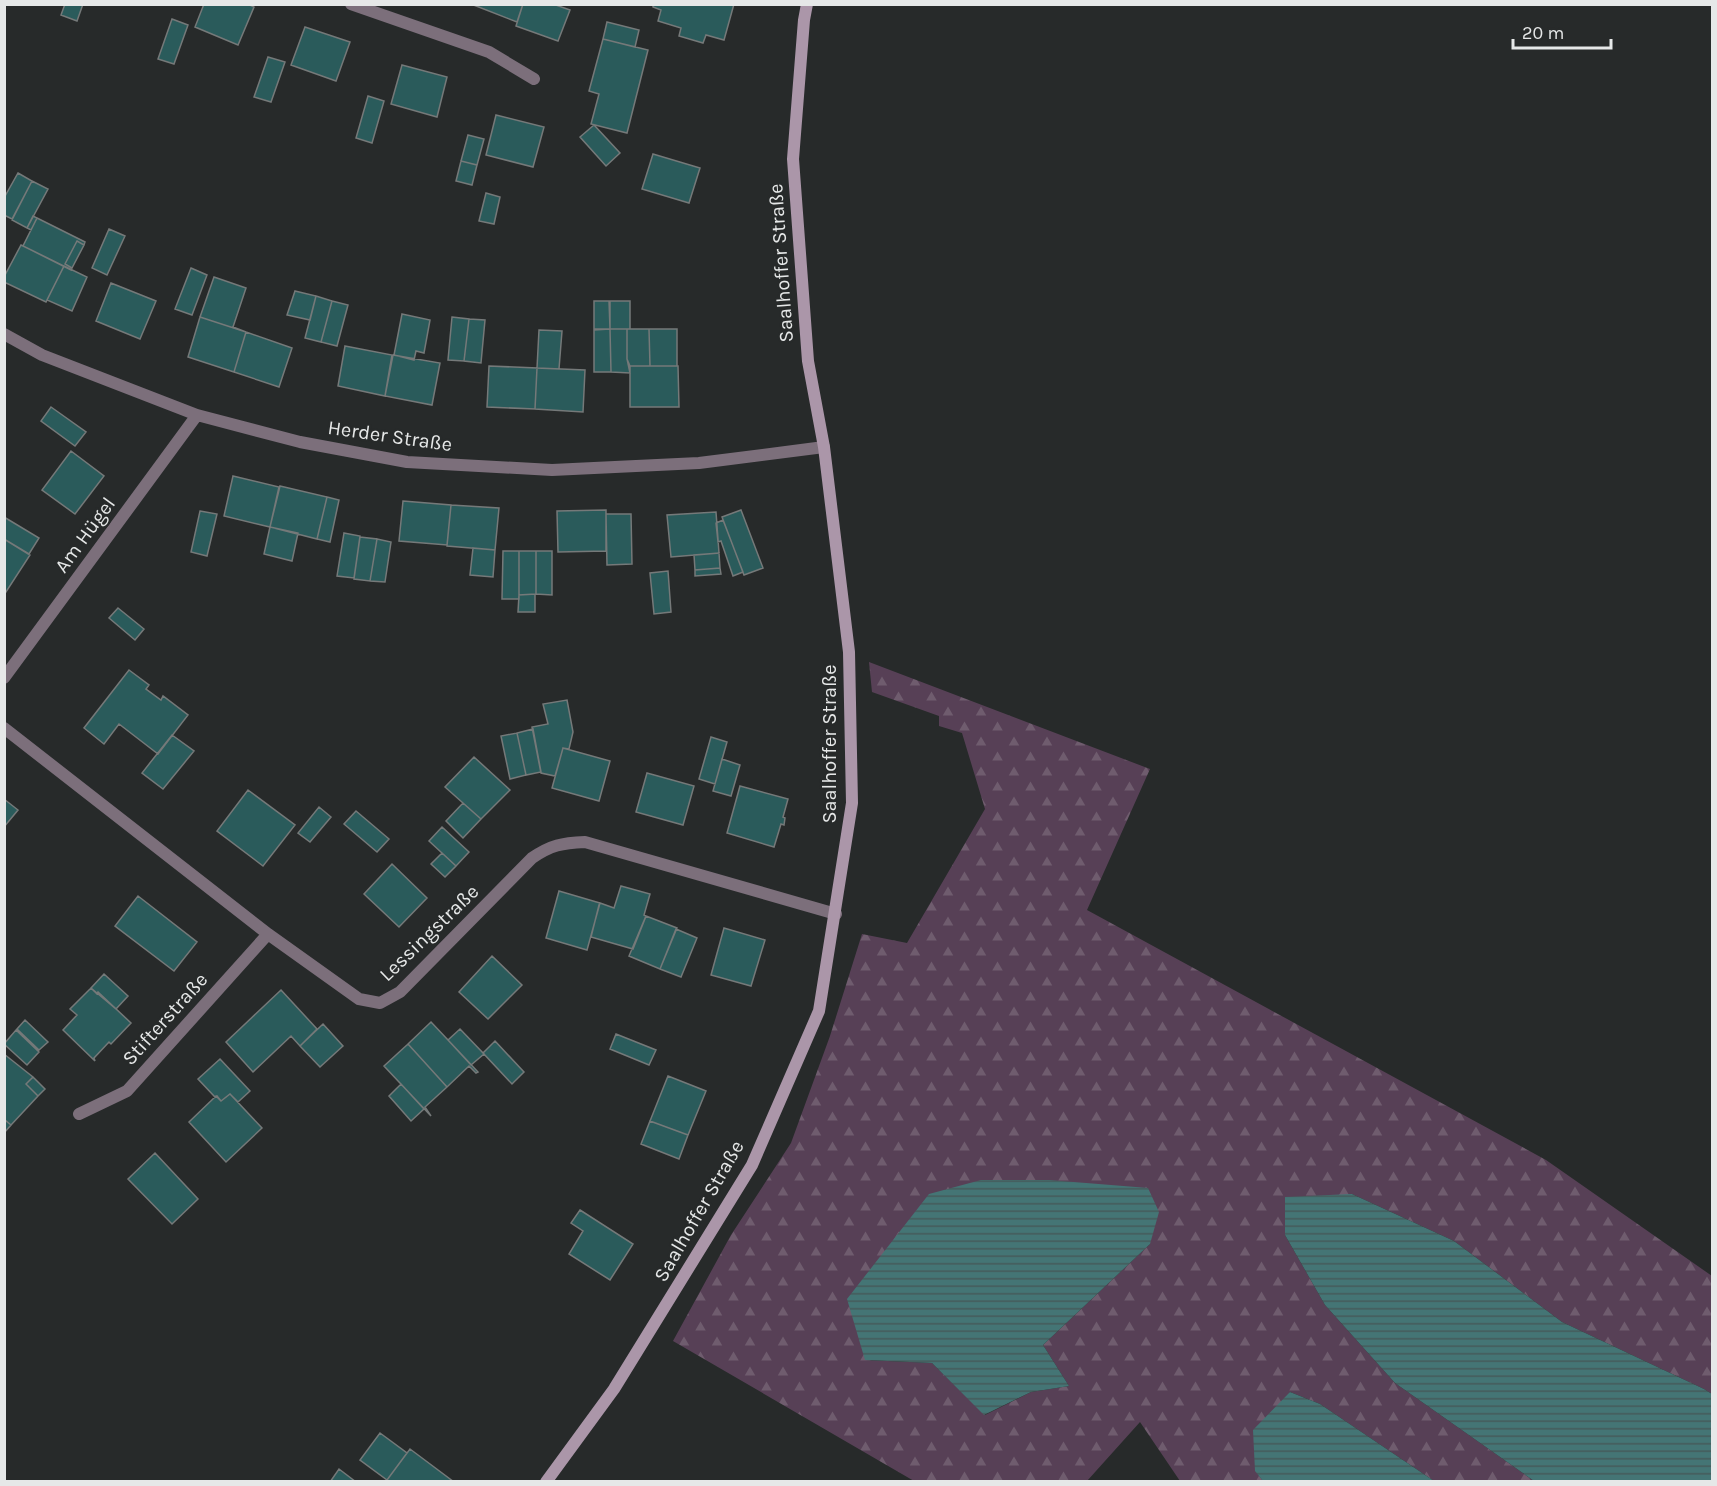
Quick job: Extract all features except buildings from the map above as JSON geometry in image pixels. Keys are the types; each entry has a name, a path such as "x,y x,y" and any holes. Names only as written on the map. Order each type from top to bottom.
{"street":[{"path":"351,4 489,52 534,79"},
{"name":"Saalhoffer Straße","path":"546,1482 615,1389 752,1166 819,1011 852,802 849,652 824,447 808,361 794,159 807,4"},
{"name":"Herder Straße","path":"4,334 42,355 197,415 300,442 407,462 552,470 699,463 824,447"},
{"name":"Am Hügel","path":"4,678 197,415"},
{"name":"Lessingstraße","path":"4,728 268,934 359,999 380,1003 400,992 532,858 546,848 560,843 585,842 836,914"},
{"name":"Stifterstraße","path":"79,1114 128,1091 268,934"}],"green space":[{"path":"869,662 1150,769 1087,910 1546,1160 1712,1276 1712,1394 1562,1322 1454,1241 1352,1194 1285,1235 1325,1305 1395,1383 1534,1481 1434,1481 1320,1404 1290,1392 1255,1470 1263,1481 1180,1481 1140,1422 1087,1481 914,1481 673,1341 731,1235 791,1143 830,1036 862,934 907,943 985,809 962,733 939,726 939,716 872,692","holes":["1150,1244 1043,1345 1069,1386 1031,1392 985,1415 932,1363 865,1360"]}],"water":[{"path":"981,1180 1049,1180 1148,1188 1159,1212 1150,1244 1043,1345 1069,1386 1031,1392 984,1415 932,1363 865,1360 847,1299 929,1194"},
{"path":"1352,1194 1454,1241 1562,1322 1712,1394 1712,1481 1534,1481 1395,1383 1325,1305 1285,1235 1285,1197"},
{"path":"1290,1392 1320,1404 1434,1481 1263,1481 1255,1471 1253,1430"}]}
